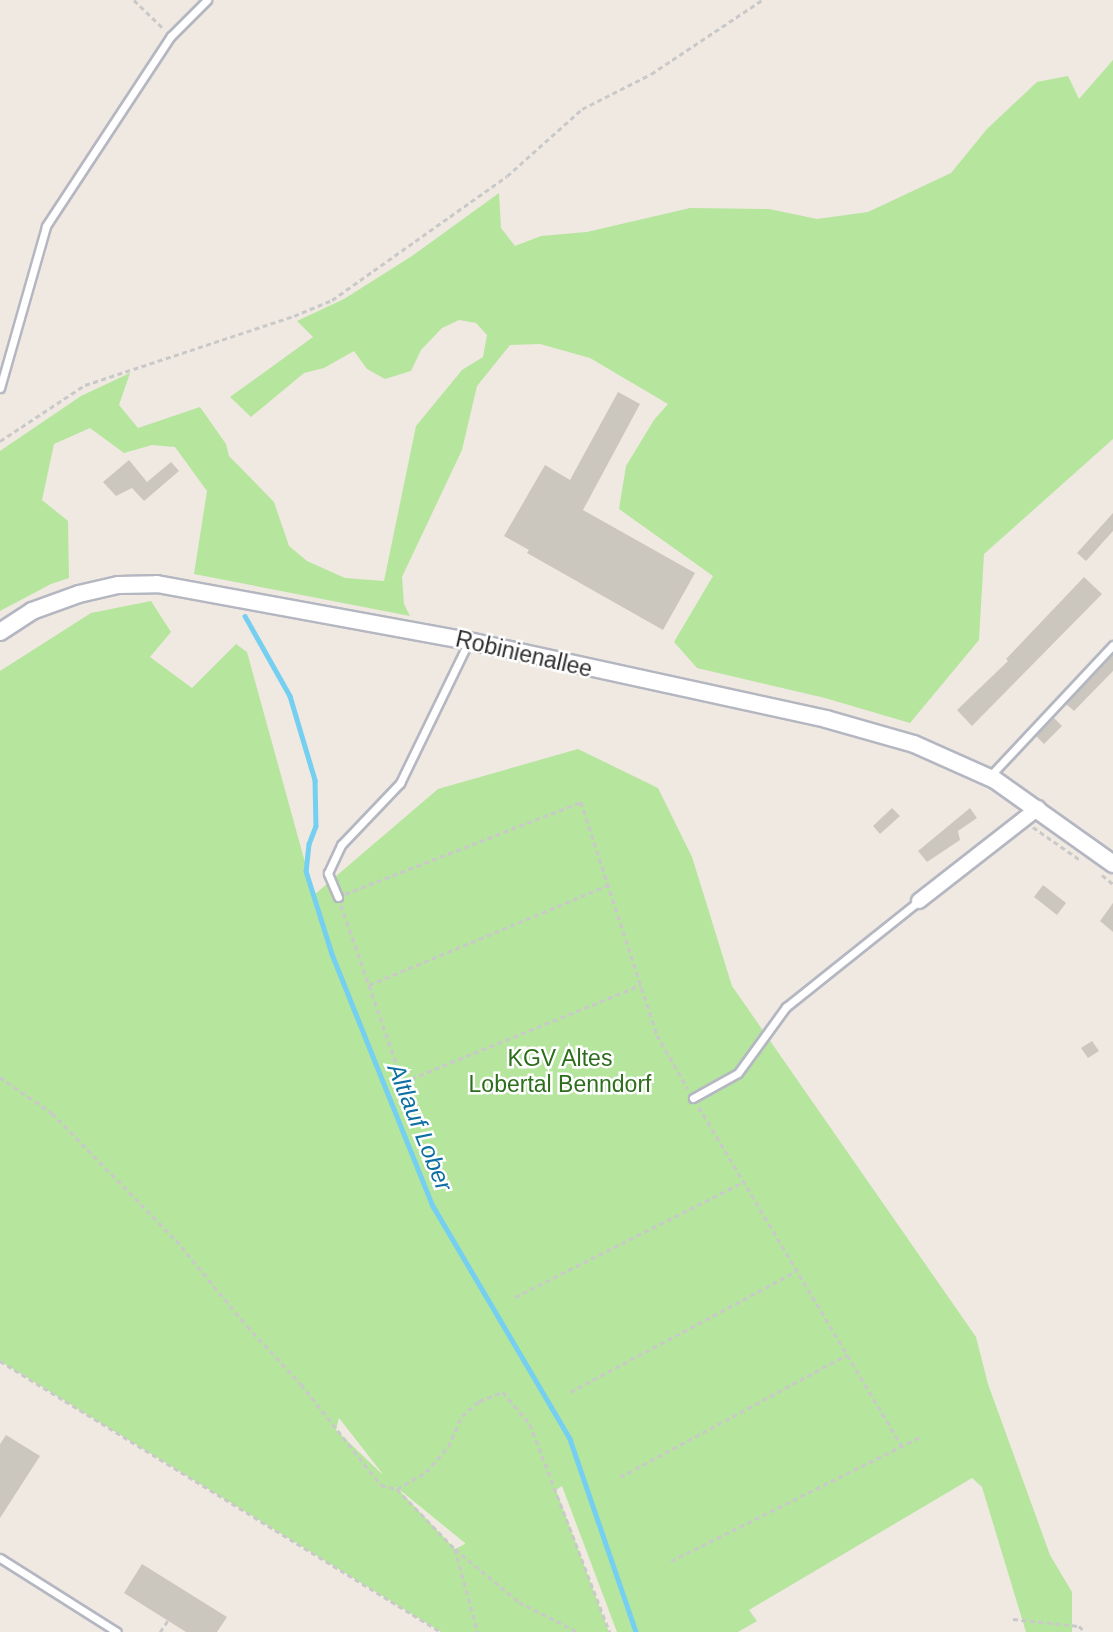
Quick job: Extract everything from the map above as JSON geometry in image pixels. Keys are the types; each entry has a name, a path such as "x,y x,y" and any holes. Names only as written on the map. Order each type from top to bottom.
{"street":[{"name":"Robinienallee","path":"0,632 33,611 79,594 118,585 157,584 469,641 826,719 914,744 988,778 1038,808 1113,864"},
{"path":"919,901 1038,808"}],"lane":[{"path":"0,388 46,226 171,36 207,0"},
{"path":"338,897 328,873 341,845 400,783 469,641"},
{"path":"988,778 1113,645"},
{"path":"693,1098 738,1073 786,1007 919,901"},
{"path":"0,1570 3,1560 117,1632"}],"path":[{"path":"134,0 171,36"},
{"path":"0,441 85,385 294,316 332,300 507,176 582,109 651,74 762,0"},
{"path":"640,985 404,1082 338,897 581,802 657,1035 902,1446"},
{"path":"1022,820 1084,863"},
{"path":"1094,870 1113,884"},
{"path":"369,985 608,884"},
{"path":"0,1077 52,1113 176,1240 247,1325 301,1384 381,1485 397,1489 456,1549 519,1602 578,1632"},
{"path":"515,1297 744,1182"},
{"path":"570,1392 797,1271"},
{"path":"620,1477 848,1355"},
{"path":"0,1361 441,1632"},
{"path":"397,1489 426,1472 448,1447 462,1416 479,1401 503,1392 530,1424 610,1632"},
{"path":"671,1561 922,1436"},
{"path":"456,1549 478,1632"},
{"path":"1013,1619 1079,1626 1085,1632"},
{"path":"160,1632 168,1620"}],"green space":[{"path":"1113,60 1113,439 984,554 979,640 910,723 825,698 697,668 674,642 713,576 619,509 626,466 654,420 668,404 590,358 540,344 510,345 477,386 462,450 402,577 404,604 410,616 194,574 207,491 175,447 152,445 124,453 90,428 54,444 42,500 68,521 69,578 51,584 0,611 0,451 81,396 130,373 119,405 138,428 200,407 226,444 229,456 274,502 289,546 307,561 345,578 384,581 416,426 462,370 483,357 487,335 476,323 459,320 442,328 421,350 411,371 385,379 367,369 354,351 324,368 304,373 251,417 230,397 313,337 297,321 344,299 412,256 499,193 501,228 515,246 541,236 587,232 690,208 769,209 817,219 868,212 951,173 987,129 1037,82 1068,76 1079,99"},
{"name":"KGV Altes Lobertal Benndorf","path":"151,601 171,632 150,657 192,688 236,644 247,652 314,895 438,789 578,749 658,788 692,857 732,986 976,1337 988,1384 1050,1555 1072,1592 1072,1632 1026,1632 982,1487 972,1478 749,1610 757,1621 738,1632 617,1632 562,1486 556,1490 609,1632 441,1632 0,1361 0,671 91,613","holes":["339,1418 382,1473 382,1474 336,1430","395,1486 465,1543 465,1544 455,1549"]}],"building":[{"path":"618,392 640,404 583,510 695,573 663,630 527,553 529,550 504,536 545,465 570,480"},
{"path":"129,460 147,482 171,462 179,471 144,501 132,488 116,496 103,482"},
{"path":"1113,513 1113,531 1086,561 1077,553"},
{"path":"1084,577 1102,594 972,726 957,710 1008,661 1006,659"},
{"path":"1113,654 1113,671 1074,711 1066,704"},
{"path":"1054,718 1062,726 1044,744 1036,736"},
{"path":"892,808 900,816 880,834 873,826"},
{"path":"970,808 977,818 958,831 960,840 927,862 918,851"},
{"path":"1043,885 1066,903 1057,915 1034,897"},
{"path":"1113,903 1113,932 1100,921"},
{"path":"1092,1041 1099,1051 1088,1058 1081,1048"},
{"path":"6,1435 40,1456 0,1518 0,1444"},
{"path":"142,1564 227,1617 217,1632 186,1632 124,1593"}],"waterway":[{"name":"Altlauf Lober","path":"245,616 290,696 315,780 316,826 309,844 306,871 332,954 433,1206 570,1439 636,1632"}]}
